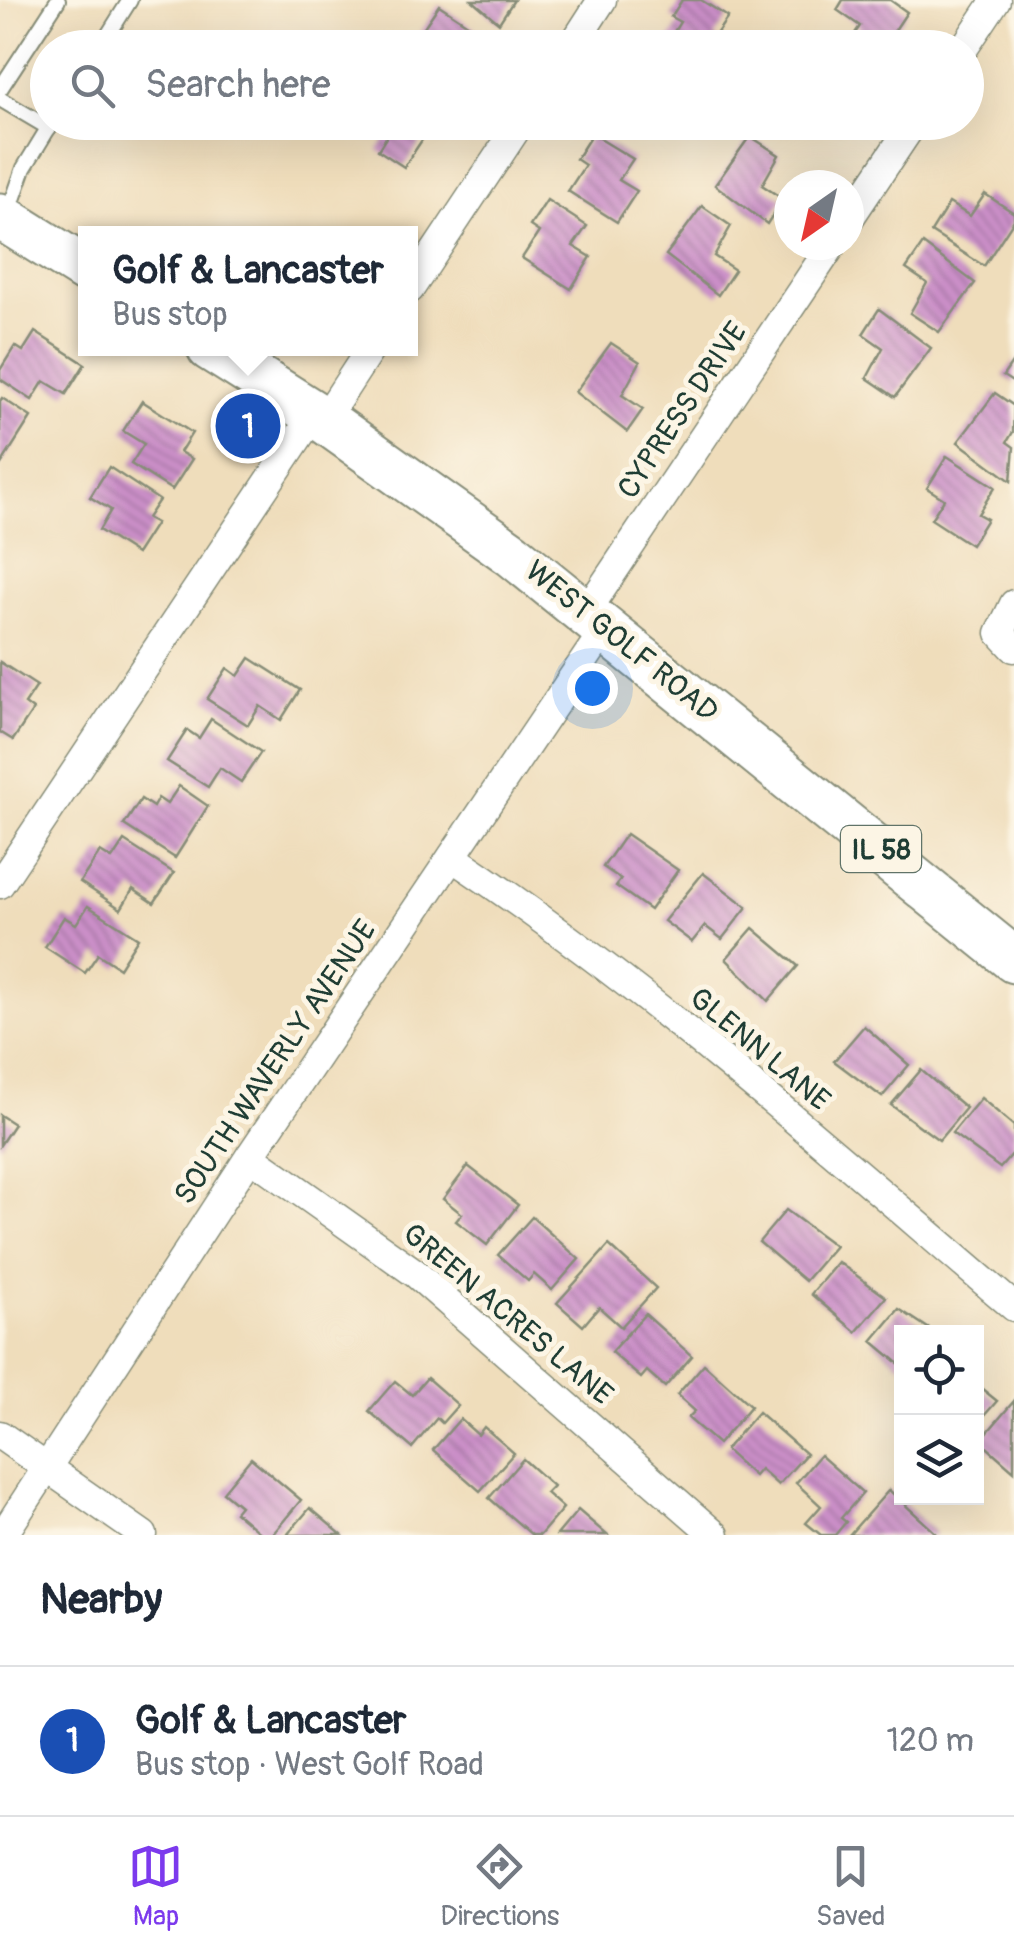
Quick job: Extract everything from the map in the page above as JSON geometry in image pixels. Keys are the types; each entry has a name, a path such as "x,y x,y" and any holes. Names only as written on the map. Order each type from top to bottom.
{"main road":[{"path":"2,222 78,265"},
{"name":"WEST GOLF ROAD","path":"223,356 319,417 596,620 1014,960"}],"street":[{"path":"582,30 602,0"},
{"path":"976,30 996,0"},
{"path":"418,277 509,140"},
{"path":"864,197 902,140"},
{"name":"CYPRESS DRIVE","path":"596,620 823,260"},
{"path":"0,884 319,417 365,356"},
{"path":"1007,640 1014,604"},
{"name":"SOUTH WAVERLY AVENUE","path":"2,1535 452,857 596,620"},
{"name":"GLENN LANE","path":"452,857 546,921 678,1023 1014,1307"},
{"name":"GREEN ACRES LANE","path":"250,1156 415,1273 715,1535"},
{"path":"0,1435 143,1535"}],"lane":[{"path":"38,30 58,0"},
{"path":"111,30 130,0"},
{"path":"0,89 30,43"},
{"path":"0,99 30,115"},
{"path":"2,222 24,168 41,140"}],"building":[{"path":"472,0 514,0 499,23"},
{"path":"682,0 701,0 728,17 719,30 675,30 680,22 671,17"},
{"path":"843,0 890,0 907,12 895,30 857,30 860,26 837,10"},
{"path":"439,5 477,30 422,30"},
{"path":"384,140 422,140 404,167 378,150"},
{"path":"588,140 602,140 633,159 619,180 637,191 617,222 568,191 585,165 576,159"},
{"path":"747,140 756,140 779,155 762,185 774,193 774,213 767,224 715,185"},
{"path":"985,194 1014,213 1014,220 984,266 931,232 949,203 970,216"},
{"path":"547,200 587,226 573,246 591,257 571,289 522,258 539,232 530,226"},
{"path":"702,206 731,226 714,256 735,270 718,295 666,255"},
{"path":"923,244 975,283 939,332 910,313 927,283 906,269"},
{"path":"879,309 931,348 895,397 867,378 883,348 863,334"},
{"path":"35,332 85,364 66,394 44,381 32,400 0,379 0,370 15,346 23,351"},
{"path":"611,343 640,362 622,395 643,409 627,432 575,392"},
{"path":"1014,360 1014,383 1003,376"},
{"path":"995,393 1014,406 1013,432 1007,442 1014,447 1011,481 958,442"},
{"path":"2,398 31,417 0,466 0,401"},
{"path":"142,401 192,433 180,452 192,459 172,490 131,464 144,444 123,431"},
{"path":"947,456 995,487 978,514 987,519 971,545 931,519 944,499 927,488"},
{"path":"109,467 159,500 147,518 156,523 136,554 99,530 111,510 90,497"},
{"path":"250,658 300,690 281,720 260,706 248,725 207,699 227,668 238,676"},
{"path":"0,662 37,686 25,704 33,710 13,740 0,732"},
{"path":"211,719 261,752 241,782 220,768 208,787 167,761 187,730 199,738"},
{"path":"179,786 208,806 175,858 124,825 141,799 153,807 158,798 167,804"},
{"path":"626,834 678,870 650,910 616,886 621,879 603,867"},
{"path":"124,841 174,873 154,903 133,889 121,909 80,882 100,852 112,859"},
{"path":"703,873 747,907 722,939 705,926 692,942 664,921"},
{"path":"88,906 138,938 119,968 98,954 85,973 45,947 64,917 76,924"},
{"path":"753,928 798,966 768,1001 726,959"},
{"path":"864,1026 909,1065 882,1097 834,1061"},
{"path":"921,1070 966,1108 939,1140 891,1105"},
{"path":"981,1098 1014,1126 1014,1152 1000,1168 952,1133"},
{"path":"0,1115 14,1124 0,1145"},
{"path":"468,1166 518,1205 487,1245 456,1221 462,1214 443,1199"},
{"path":"786,1210 835,1246 805,1281 759,1242"},
{"path":"532,1217 579,1259 552,1290 534,1274 528,1281 498,1255"},
{"path":"609,1245 656,1288 621,1327 599,1307 583,1326 557,1303"},
{"path":"838,1262 886,1297 856,1332 811,1294"},
{"path":"899,1309 923,1325 894,1325 894,1359 872,1341"},
{"path":"645,1314 692,1356 665,1387 647,1371 641,1378 611,1352"},
{"path":"704,1364 751,1406 718,1444 688,1418 695,1411 677,1395"},
{"path":"427,1378 458,1405 442,1423 437,1418 412,1448 369,1411 395,1381 412,1395"},
{"path":"984,1390 997,1401 984,1416"},
{"path":"1014,1401 1014,1471 984,1445 984,1436"},
{"path":"758,1412 806,1454 778,1485 760,1469 754,1476 725,1450"},
{"path":"460,1419 478,1435 484,1427 514,1453 480,1491 433,1450"},
{"path":"820,1455 863,1493 841,1518 846,1522 835,1535 821,1535 806,1523 821,1506 796,1483"},
{"path":"251,1458 301,1500 272,1535 262,1535 235,1512 240,1506 223,1492"},
{"path":"523,1459 553,1486 546,1493 563,1508 540,1535 532,1535 489,1498"},
{"path":"889,1490 894,1495 894,1505 905,1505 936,1533 934,1535 849,1535"},
{"path":"310,1508 342,1535 287,1535"},
{"path":"578,1510 607,1535 557,1535"}],"place":[{"name":"Golf & Lancaster","path":"248,426"}]}
